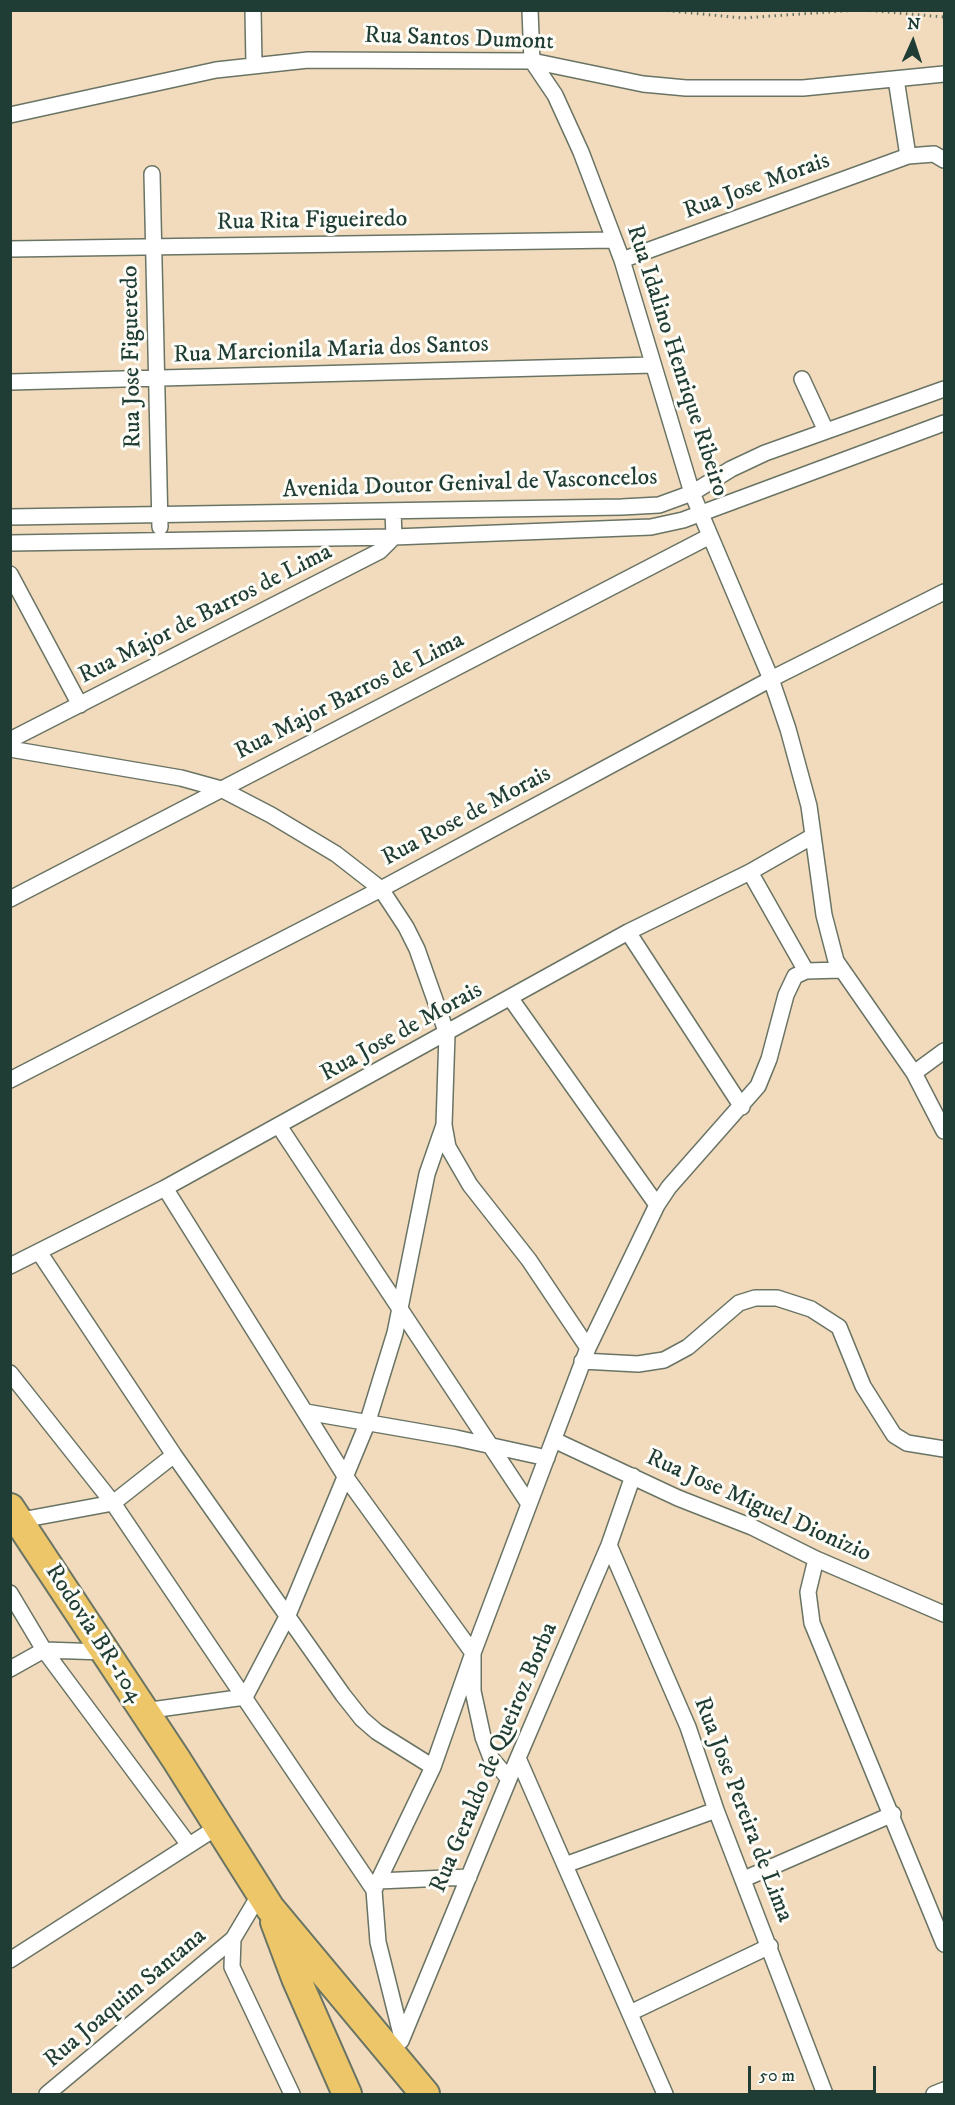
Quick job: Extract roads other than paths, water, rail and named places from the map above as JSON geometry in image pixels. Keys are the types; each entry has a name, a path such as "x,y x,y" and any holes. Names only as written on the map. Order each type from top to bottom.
{"highway":[{"name":"Rodovia BR-104","path":"13,1517 176,1759 266,1900"},
{"path":"266,1900 398,2048 425,2094"},
{"path":"266,1900 296,1978 347,2094"}],"street":[{"path":"253,10 254,65"},
{"path":"530,10 532,61"},
{"name":"Rua Santos Dumont","path":"10,115 138,86 254,65 308,60 532,61 643,84 686,88 802,88 945,74"},
{"name":"Rua Idalino Henrique Ribeiro","path":"532,61 555,95 581,152 622,260 692,492 771,679 801,770 828,934 841,970 914,1073 945,1131"},
{"path":"896,79 908,156 924,153 945,160"},
{"name":"Rua Jose Morais","path":"622,260 908,156"},
{"name":"Rua Jose Figueredo","path":"152,174 161,539"},
{"name":"Rua Rita Figueiredo","path":"10,249 614,240"},
{"name":"Rua Marcionila Maria dos Santos","path":"10,382 653,365"},
{"path":"802,379 826,431"},
{"name":"Avenida Doutor Genival de Vasconcelos","path":"10,517 641,507 675,500 765,453 945,389"},
{"name":"Avenida Doutor Genival de Vasconcelos","path":"10,543 394,537 635,528 667,524 945,423"},
{"path":"393,511 394,537"},
{"name":"Rua Major Barros de Lima","path":"10,898 710,536"},
{"name":"Rua Major de Barros de Lima","path":"10,740 380,551 394,537"},
{"path":"10,574 80,705"},
{"name":"Rua Rose de Morais","path":"10,1080 381,889 771,679 945,592"},
{"path":"10,749 181,778 221,789 271,814 336,854 381,889 410,934 447,1034 444,1125 448,1147 460,1171 529,1260 585,1355 638,1364 664,1360 688,1347 739,1303 755,1298 777,1298 811,1309 839,1327 863,1386 894,1435 907,1443 945,1449"},
{"name":"Rua Jose de Morais","path":"10,1266 165,1188 512,999 628,932 750,872 813,836"},
{"path":"750,872 806,970"},
{"path":"628,932 741,1107"},
{"path":"398,2048 378,1942 376,1885 433,1767 473,1653 585,1355 657,1205 682,1172 741,1107 764,1073 779,1017 792,981 806,970 841,970"},
{"path":"512,999 657,1205"},
{"path":"914,1073 945,1051"},
{"path":"245,1697 288,1615 366,1424 400,1311 429,1165 444,1125"},
{"path":"279,1126 530,1504"},
{"path":"165,1188 345,1476 473,1653 473,1691 483,1737 491,1758 509,1779"},
{"path":"39,1252 174,1455 362,1719 392,1743 433,1767"},
{"path":"12,1374 113,1503 376,1885"},
{"path":"306,1413 491,1445 547,1458"},
{"name":"Rua Jose Miguel Dionizio","path":"554,1440 678,1498 752,1527 816,1559 945,1614"},
{"path":"13,1517 113,1503 139,1486 174,1455"},
{"name":"Rua Geraldo de Queiroz Borba","path":"398,2048 609,1545 633,1476"},
{"name":"Rua Jose Pereira de Lima","path":"609,1545 672,1688 716,1810 825,2094"},
{"path":"816,1559 808,1592 812,1623 945,1944"},
{"path":"10,1593 44,1650 189,1845"},
{"path":"10,1669 44,1650 105,1652"},
{"path":"144,1711 245,1697"},
{"path":"518,1758 665,2094"},
{"path":"564,1865 716,1810"},
{"path":"744,1879 893,1815"},
{"path":"10,1960 219,1826"},
{"path":"376,1885 469,1877"},
{"path":"266,1900 234,1939 232,1967 292,2094"},
{"name":"Rua Joaquim Santana","path":"47,2094 234,1939"},
{"path":"630,2013 770,1946"},
{"path":"934,2094 945,2090"}]}
